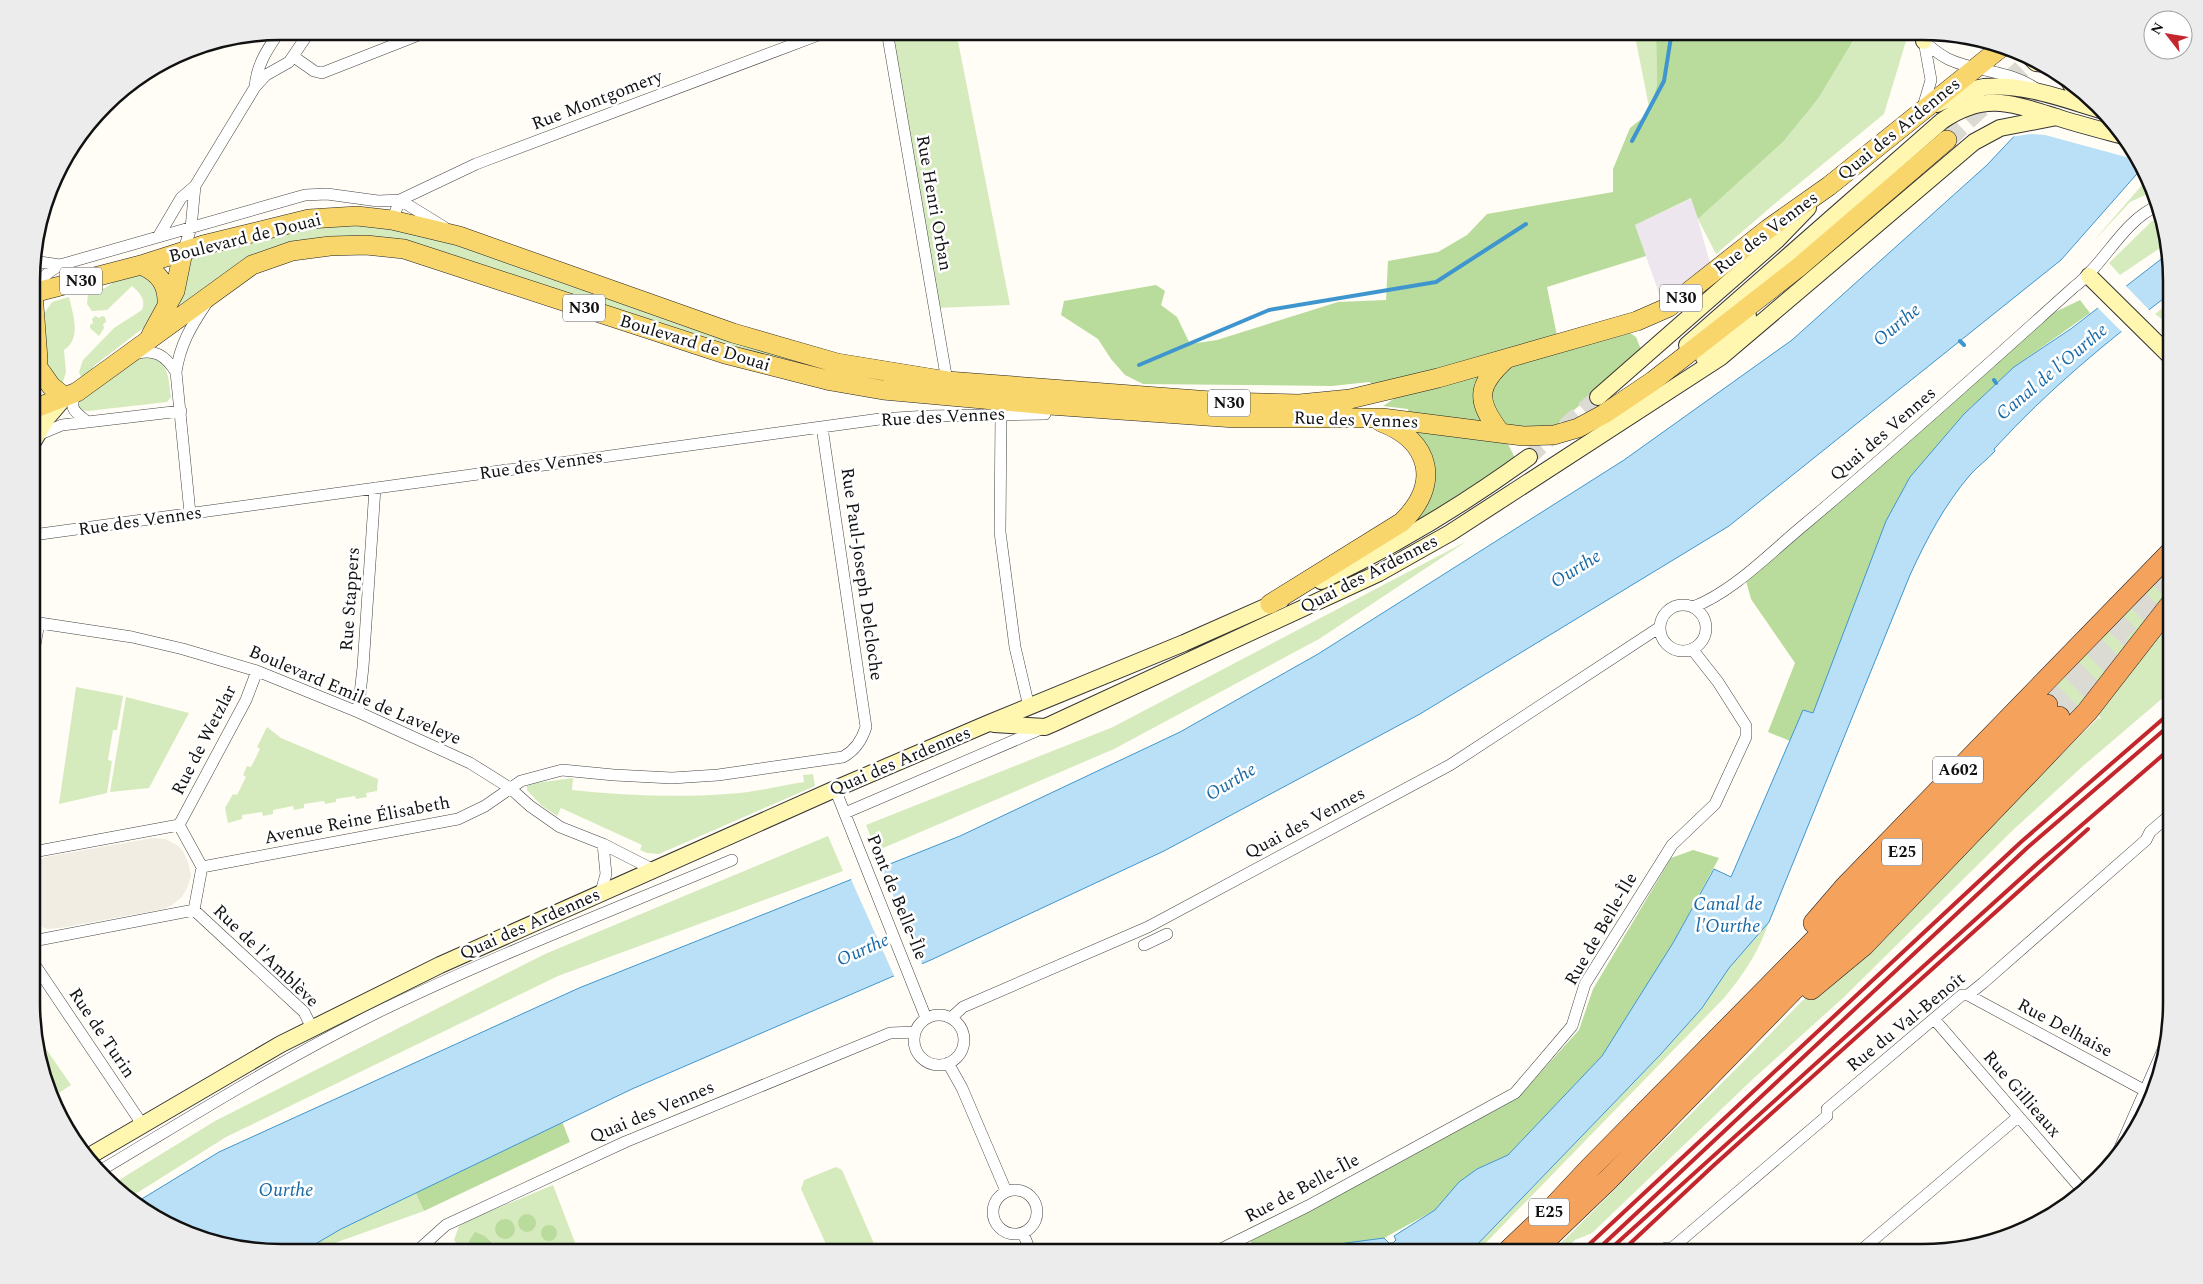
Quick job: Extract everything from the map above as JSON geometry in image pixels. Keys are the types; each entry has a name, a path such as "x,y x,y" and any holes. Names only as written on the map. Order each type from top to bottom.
{"highway":[{"name":"A602","path":"1757,999 1788,952 1845,887 2163,560"},
{"name":"A602","path":"1782,1002 1801,998 1864,945 2087,712 2163,614"},
{"name":"E25","path":"1515,1244 1757,999 2053,711 1782,1002 1609,1179 1541,1244"}],"main road":[{"name":"Quai des Ardennes","path":"1603,404 1777,240 1829,186 1996,52"},
{"path":"1921,112 1957,95 1984,87 2010,88 2042,94 2087,106"},
{"path":"1603,404 1942,121 1956,112 1984,103 2002,102 2024,106 2057,118 2112,133"},
{"name":"Quai des Ardennes","path":"989,723 1045,727 1401,562 1721,357 1974,142 2000,128 2057,118"},
{"name":"Quai des Ardennes","path":"1674,387 1799,267 1947,140"},
{"name":"Rue des Vennes","path":"947,381 1224,402 1299,404 1368,396 1637,321 1669,307 1768,229 1829,186"},
{"name":"Boulevard de Douai","path":"40,291 141,265 203,245 309,220 357,216 392,220 458,236 733,333 837,363 947,381"},
{"name":"Boulevard de Douai","path":"40,406 71,395 128,357 252,265 292,251 330,246 366,245 404,250 725,354 831,381 883,390 1049,405"},
{"path":"144,344 168,306 175,291 183,252"},
{"path":"141,265 151,269 166,285 168,306"},
{"name":"Rue des Vennes","path":"1049,405 1235,418 1371,418 1523,436 1554,435 1578,428 1603,404 1653,382 1799,267"},
{"path":"2089,276 2163,345"},
{"path":"1500,432 1488,415 1482,400 1482,390 1486,380 1506,358"},
{"path":"40,378 71,395 47,418 40,430"},
{"path":"1270,604 1402,522 1416,508 1427,483 1424,461 1418,449 1399,430 1371,418"},
{"name":"Quai des Ardennes","path":"93,1154 312,1028 440,965 835,789 1184,643 1374,556 1480,492 1529,457"}],"street":[{"path":"255,87 256,72 262,58 273,40"},
{"path":"158,237 181,198 195,186 255,87 266,75 289,62 304,40"},
{"path":"294,57 314,71 322,73 406,40"},
{"name":"Rue Montgomery","path":"400,200 476,164 805,40"},
{"name":"Rue Henri Orban","path":"889,40 947,381"},
{"path":"1921,112 1928,96 1931,80 1924,40"},
{"path":"1926,40 1934,51 1950,60 2027,82 2042,94"},
{"path":"183,252 191,228 195,186"},
{"name":"Boulevard de Douai","path":"60,265 306,196 327,194 378,201 400,200 458,236"},
{"path":"392,220 400,200"},
{"name":"Quai des Vennes","path":"1693,607 1708,601 1743,576 1872,468 2074,287 2089,276 2102,257 2134,224 2152,210"},
{"path":"41,262 60,265"},
{"path":"40,280 60,265"},
{"name":"Boulevard de Douai","path":"190,513 176,372 179,353 187,333 212,294"},
{"path":"128,357 142,352 157,353 168,359 176,372"},
{"path":"71,395 72,407 86,421"},
{"name":"Rue des Vennes","path":"40,534 822,427 899,418 1045,414 1049,405"},
{"path":"40,436 55,426 86,421 180,412"},
{"path":"1001,414 1000,532 1015,647 1029,707"},
{"name":"Rue Paul-Joseph Delcloche","path":"510,788 521,781 562,770 672,778 718,775 843,757 851,753 861,741 866,727 822,427"},
{"name":"Rue Stappers","path":"358,712 363,667 375,488"},
{"path":"1685,605 1693,607 1699,611 1706,624 1703,639 1692,649 1685,651 1670,647 1661,635 1661,620 1671,608 1685,605"},
{"name":"Boulevard Emile de Laveleye","path":"40,624 132,637 183,649 257,671 358,712 470,763 510,788 549,821 603,844 652,869"},
{"name":"Quai des Vennes","path":"951,1018 963,1006 1148,927 1450,766 1660,627"},
{"name":"Rue de Belle-Île","path":"1231,1244 1308,1206 1515,1093 1572,1026 1585,984 1672,844 1715,804 1746,737 1746,726 1718,682 1692,649"},
{"name":"Rue de Wetzlar","path":"179,825 246,700 257,671"},
{"name":"Quai des Ardennes","path":"845,813 1045,727"},
{"name":"Avenue Reine Élisabeth","path":"202,867 458,819 485,806 510,788"},
{"name":"Pont de Belle-Île","path":"835,789 926,1018"},
{"name":"Rue du Val-Benoît","path":"1677,1244 1826,1116 1827,1109 1962,995 1968,995 2146,840 2150,832 2163,821"},
{"path":"40,851 179,825 202,867 194,910 40,940"},
{"path":"601,892 606,874 603,844"},
{"name":"Quai des Ardennes","path":"106,1168 288,1059 374,1014 452,978 732,860"},
{"name":"Rue de l'Amblève","path":"194,910 304,1012 312,1028"},
{"path":"1144,945 1167,934"},
{"name":"Rue de Turin","path":"40,972 142,1124"},
{"name":"Rue Delhaise","path":"1968,995 2146,1092"},
{"path":"940,1014 951,1018 960,1026 964,1040 959,1054 948,1063 934,1064 924,1060 916,1051 915,1032 920,1024 926,1018 940,1014"},
{"name":"Rue Gillieaux","path":"1934,1019 2079,1186"},
{"name":"Quai des Vennes","path":"426,1244 446,1225 625,1142 890,1033 915,1032"},
{"path":"948,1063 962,1088 1006,1191"},
{"path":"1868,1244 2018,1117"},
{"path":"1020,1190 1034,1201 1037,1212 1033,1225 1023,1233 1007,1234 994,1222 992,1207 1006,1191 1020,1190"},
{"path":"1023,1233 1028,1244"}],"shaded area":[{"path":"1692,198 1710,263 1661,299 1635,225"},
{"path":"153,838 165,839 177,845 183,851 191,875 182,897 164,909 47,929 40,926 40,860 45,857"}],"green space":[{"path":"890,40 958,40 1010,305 935,308"},
{"path":"1636,40 1656,40 1657,84 1650,112"},
{"path":"1656,40 1854,40 1818,99 1783,142 1698,219 1691,198 1635,225 1646,256 1547,287 1560,350 1627,331 1636,337 1642,352 1553,428 1501,430 1515,458 1403,531 1429,497 1408,426 1412,426 1408,409 1383,406 1395,398 1369,382 1332,386 1143,384 1125,375 1111,359 1098,339 1061,315 1064,301 1156,285 1165,291 1161,305 1177,317 1190,344 1217,340 1338,302 1386,300 1388,261 1438,252 1467,235 1487,214 1613,192 1613,169 1630,128 1650,112 1657,84"},
{"path":"1854,40 1906,40 1884,114 1716,254 1698,219 1783,142 1818,99"},
{"path":"2143,184 2147,194 2130,202 2092,243"},
{"path":"2155,220 2161,248 2120,275 2109,263 2152,221"},
{"path":"321,222 410,228 883,377 877,382 792,364 437,252 361,237 327,236 267,250 172,314 190,255"},
{"path":"134,272 149,276 161,296 151,322 95,365 83,381 79,372 83,360 114,328 142,310 143,306 143,299 132,286 107,310 92,311 87,304 88,293 105,288 126,274"},
{"path":"69,297 75,333 70,345 64,350 66,372 62,385 45,368 43,315 52,302"},
{"path":"2080,300 2090,313 2014,367 1964,414 1910,477 1886,521 1813,714 1803,710 1790,741 1768,732 1795,663 1751,599 1745,577 2051,314"},
{"path":"2163,308 2163,320 2155,314"},
{"path":"95,316 99,318 105,317 106,322 103,324 104,328 99,336 90,328 90,325 93,323 92,319"},
{"path":"148,356 160,363 167,372 171,397 167,402 88,411 81,410 78,406 80,400 140,358"},
{"path":"1467,541 1319,639 1114,749 876,851 866,825 1113,727"},
{"path":"2163,568 2163,606 2079,711 2051,684"},
{"path":"2163,628 2163,698 2083,766 2012,831 1843,998 1754,1078 1592,1233 1575,1240 1571,1244 1560,1244 1802,1001 1877,939 2098,718 2101,719 2098,713"},
{"path":"76,687 123,696 117,730 113,730 108,760 112,761 107,793 59,804"},
{"path":"126,697 189,713 149,788 110,792"},
{"path":"267,727 281,738 378,779 377,791 366,793 367,797 356,799 355,796 336,799 336,802 325,804 324,801 304,804 304,808 294,810 293,806 273,810 273,814 263,816 262,812 242,815 242,819 228,823 225,808 233,794 237,795 246,777 243,775 247,766 251,767 260,749 257,747"},
{"path":"813,774 815,786 659,854 640,850 642,845 561,808 557,816 541,805 527,790 527,786 536,783 573,778 572,790 656,796 719,795 804,782 803,775"},
{"path":"828,836 843,871 558,976 226,1137 135,1194 118,1180 215,1121 545,954"},
{"path":"1693,850 1719,858 1673,943 1602,1056 1508,1155 1477,1169 1459,1182 1435,1210 1384,1238 1342,1244 1252,1244 1250,1240 1518,1097 1579,1030 1593,989 1671,858"},
{"path":"1769,922 1761,943 1750,962 1725,997 1485,1244 1478,1244 1660,1055 1702,1008 1729,968"},
{"path":"44,1046 71,1085 58,1094 48,1066"},
{"path":"560,1116 570,1142 424,1211 412,1185"},
{"path":"836,1167 842,1170 874,1244 826,1244 801,1189 804,1180"},
{"path":"412,1185 424,1211 332,1244 310,1244"},
{"path":"553,1185 576,1244 495,1244 485,1236 478,1244 457,1244 454,1240 459,1226"},
{"path":"527,1214 533,1217 536,1223 533,1229 527,1232 521,1229 518,1223 521,1217"},
{"path":"501,1219 509,1219 515,1225 515,1233 509,1239 501,1239 495,1233 495,1225"},
{"path":"546,1225 552,1225 557,1230 555,1239 546,1241 541,1236 541,1230"},
{"path":"475,1232 485,1236 494,1244 470,1244 469,1241"}],"water":[{"name":"Ourthe","path":"2062,85 2081,100 2103,122 2131,160 2138,173 2061,260 1729,526 1420,714 1164,851 933,959 632,1089 341,1229 315,1244 249,1242 218,1236 174,1219 141,1199 219,1152 579,988 960,836 1180,732 1318,654 1624,460 1792,340 1987,165"},
{"name":"Canal de l'Ourthe","path":"2162,259 2163,299 2101,348 2035,406 1994,449 1995,451 1970,475 1944,510 1910,575 1769,922 1729,968 1702,1008 1660,1055 1478,1244 1342,1244 1384,1238 1389,1243 1393,1243 1396,1240 1394,1236 1435,1210 1459,1182 1477,1169 1508,1155 1602,1056 1673,943 1714,869 1731,877 1803,710 1813,713 1886,521 1910,477 1964,414 2014,367 2072,328"}],"pier":[{"path":"2060,84 2081,100 2103,122 2130,158 2045,135 2031,134 2010,137"},
{"path":"2124,284 2151,312 2123,333 2096,306"},
{"path":"880,865 923,966 895,978 850,877"}],"waterway":[{"path":"1632,141 1664,81 1671,40"},
{"path":"1139,365 1269,310 1436,282 1526,224"},
{"path":"1960,341 1964,345"}],"tunnel":[{"path":"1947,140 2027,64"},
{"path":"1529,457 1598,397"},
{"path":"2047,705 2163,586"},
{"path":"2059,717 2131,644"}],"railway":[{"path":"1590,1244 2021,842 2163,719"},
{"path":"1604,1244 2027,848 2163,731"},
{"path":"1616,1244 2039,862 2163,755"},
{"path":"1630,1244 1713,1166 2088,829"}]}
